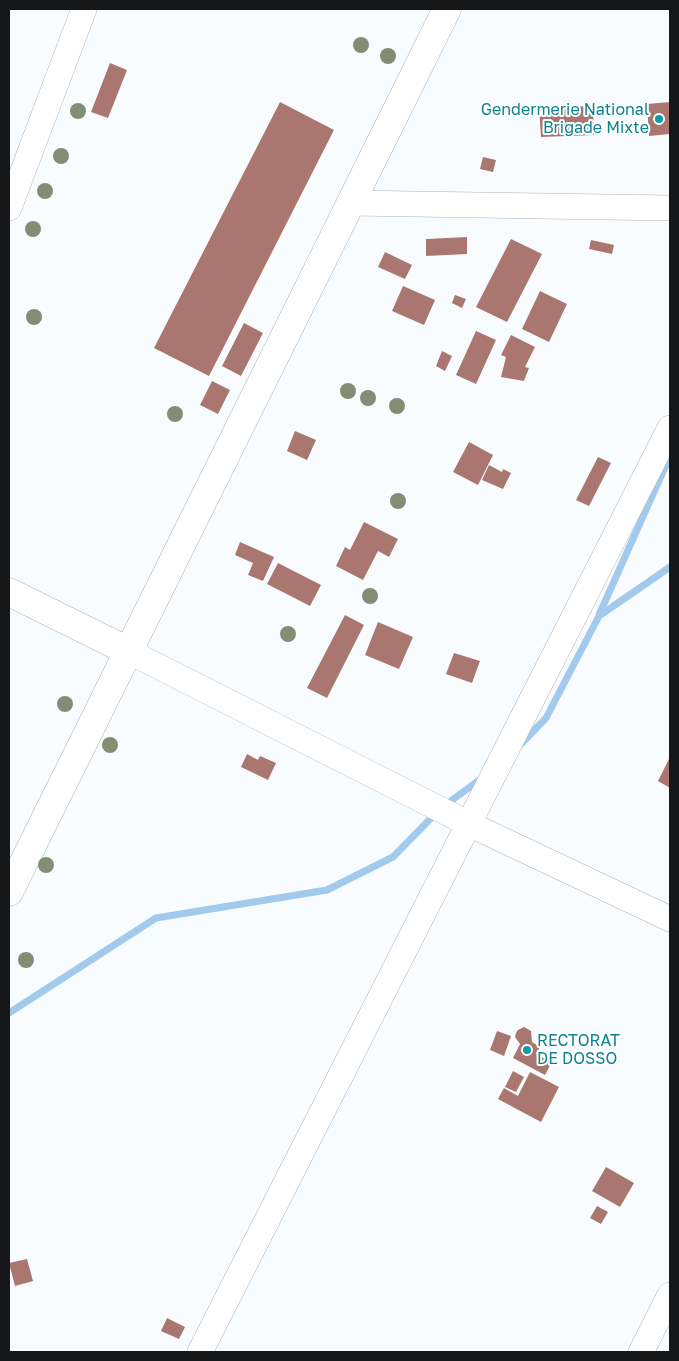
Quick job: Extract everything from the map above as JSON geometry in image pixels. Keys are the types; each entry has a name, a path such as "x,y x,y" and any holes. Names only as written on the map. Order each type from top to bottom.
{"main road":[{"path":"9,892 447,9"},
{"path":"9,592 128,651"}],"street":[{"path":"9,208 84,9"},
{"path":"350,203 670,208"},
{"path":"200,1352 670,428"},
{"path":"128,651 469,824 670,919"},
{"path":"641,1352 670,1295"}],"building":[{"path":"110,63 127,70 108,118 91,112"},
{"path":"280,102 334,130 209,376 154,348"},
{"name":"Gendermerie National Brigade Mixte","path":"670,102 670,134 649,136 647,104"},
{"path":"593,106 594,135 541,137 539,108"},
{"path":"483,157 496,160 493,172 480,169"},
{"path":"467,237 467,254 426,256 426,239"},
{"path":"511,239 542,254 507,322 476,307"},
{"path":"591,240 614,245 612,254 589,249"},
{"path":"385,252 412,265 405,279 378,267"},
{"path":"403,286 435,300 424,325 392,311"},
{"path":"540,291 567,304 549,342 522,329"},
{"path":"455,295 466,299 462,308 452,303"},
{"path":"244,323 263,333 241,376 222,366"},
{"path":"476,331 496,340 476,384 456,375"},
{"path":"511,335 535,347 525,367 529,368 524,381 501,377 506,357 501,355"},
{"path":"442,351 452,356 445,371 436,366"},
{"path":"212,381 230,390 218,414 200,405"},
{"path":"295,431 316,440 307,460 287,451"},
{"path":"469,442 493,455 478,485 453,472"},
{"path":"598,457 611,463 589,506 576,500"},
{"path":"489,465 502,472 503,469 511,473 503,489 482,480"},
{"path":"364,522 398,539 389,557 378,551 363,580 336,566 345,547 350,550"},
{"path":"240,542 274,557 263,581 248,575 253,563 235,555"},
{"path":"278,563 321,585 310,606 267,584"},
{"path":"345,615 364,625 327,698 307,688"},
{"path":"378,622 413,637 399,669 365,655"},
{"path":"454,653 480,661 472,683 446,674"},
{"path":"247,754 258,760 260,756 276,763 268,780 241,767"},
{"path":"670,757 670,788 658,781"},
{"name":"RECTORAT DE DOSSO","path":"524,1027 531,1031 532,1042 540,1047 536,1054 552,1062 545,1075 513,1058 520,1044 515,1037 516,1033"},
{"path":"497,1031 511,1036 504,1056 490,1050"},
{"path":"513,1071 524,1077 516,1092 505,1087"},
{"path":"530,1072 559,1087 541,1122 498,1099 504,1088 518,1096"},
{"path":"606,1167 634,1183 620,1207 592,1191"},
{"path":"597,1206 608,1212 601,1224 590,1218"},
{"path":"27,1259 33,1281 15,1286 9,1263"},
{"path":"167,1318 185,1327 179,1339 161,1331"}],"waterway":[{"path":"599,615 670,456"},
{"path":"520,745 546,718 599,616 670,567"},
{"path":"444,806 482,778"},
{"path":"9,1013 156,918 327,890 393,857 436,813"}],"place":[{"name":"Gendermerie National Brigade Mixte","path":"659,119"},
{"name":"RECTORAT DE DOSSO","path":"527,1050"}]}
